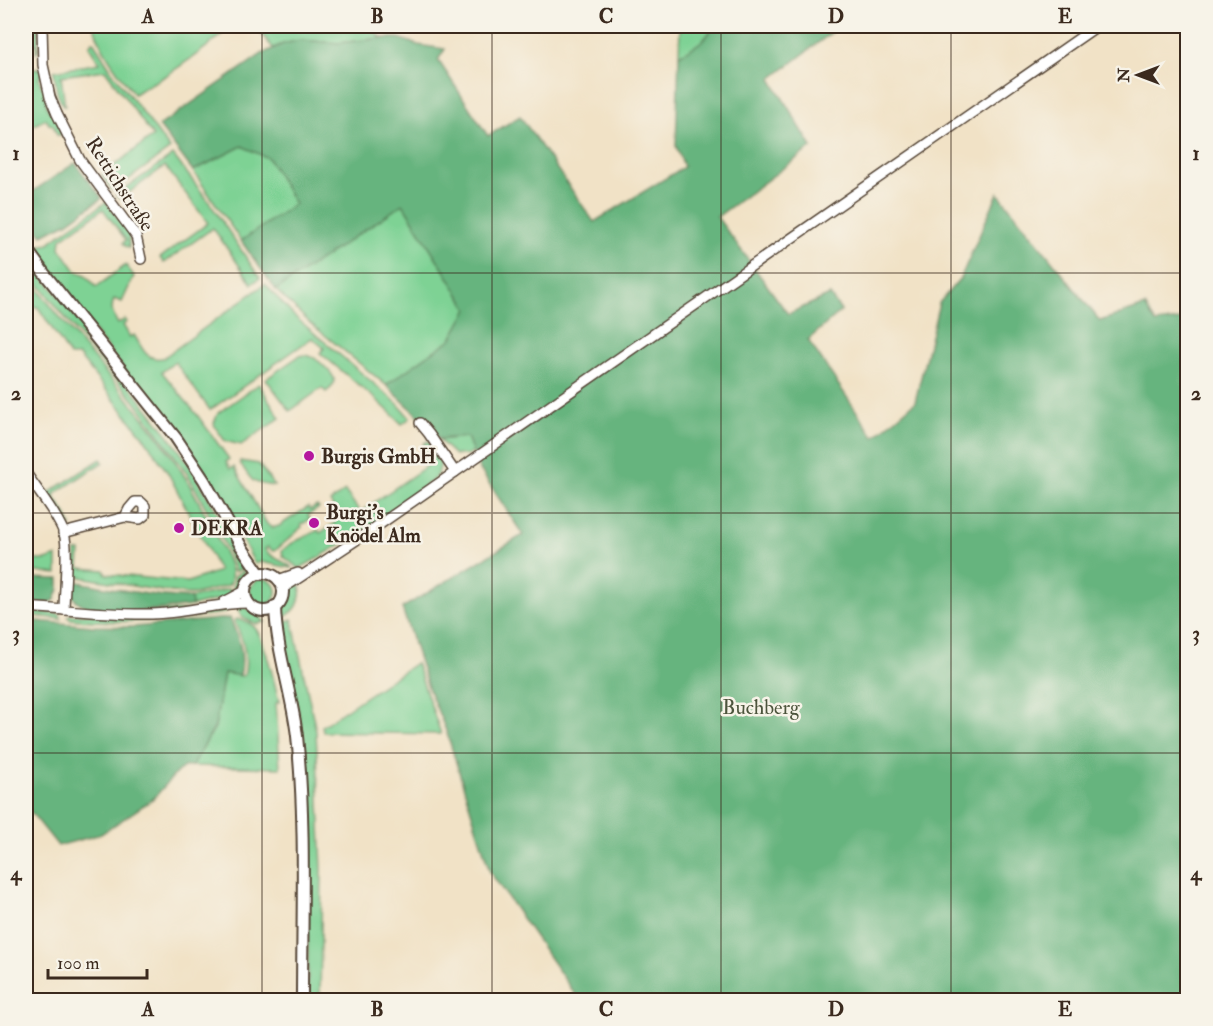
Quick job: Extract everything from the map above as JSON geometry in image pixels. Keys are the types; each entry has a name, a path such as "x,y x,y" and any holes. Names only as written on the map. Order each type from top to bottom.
{"main road":[{"path":"26,248 56,289 176,438 209,488 241,546 260,574"},
{"path":"241,546 249,580 245,591 249,603 256,609 264,610 275,606 281,598 280,585 269,574 260,574 249,580"},
{"path":"275,606 293,708 299,765 302,1000"},
{"path":"264,610 281,649"}],"street":[{"name":"Rettichstraße","path":"42,26 43,65 50,97 57,114 80,160 136,236 141,259"},
{"path":"280,585 314,568 373,529 1097,26"},
{"path":"420,423 454,472"},
{"path":"26,473 56,518 63,533 66,546 64,610"},
{"path":"63,533 125,517"},
{"path":"219,604 245,591"},
{"path":"26,607 150,614 219,604 249,603"}],"green space":[{"path":"26,26 38,26 36,53 36,44 29,44 28,53 26,52"},
{"path":"94,26 230,26 217,39 167,75 134,94 106,53"},
{"path":"255,26 365,26 383,38 338,43 300,40 273,48"},
{"path":"680,26 712,26 704,39 679,55"},
{"name":"Buchberg","path":"712,26 840,26 771,79 812,147 717,217 788,314 830,295 841,311 808,340 874,437 915,402 939,303 961,277 998,193 1100,321 1145,306 1156,323 1187,319 1187,1000 579,1000 490,872 447,733 429,690 402,608 523,535 479,468 467,437 439,439 424,421 386,385 451,339 468,309 403,204 276,290 241,241 295,204 268,158 242,146 193,171 159,126 262,54 283,44 300,40 338,43 399,38 418,45 445,49 438,60 488,136 520,116 594,222 684,167 676,146 679,55 704,39"},
{"path":"93,41 113,73 170,149 113,191 102,175 153,136 105,70 61,76 65,106 63,106 57,92 54,71 100,63 89,46"},
{"path":"41,68 42,75 39,77 46,94 46,104 62,131 61,135 57,135 53,125 49,124 46,119 26,129 26,70"},
{"path":"242,146 268,158 295,204 241,241 193,171"},
{"path":"173,155 207,199 260,278 252,284 213,228 164,263 160,258 208,223 165,166 120,199 116,195"},
{"path":"75,163 102,198 67,223 42,235 26,213 26,196"},
{"path":"106,202 129,234 129,248 123,243 126,240 103,209 61,239 60,248 76,271 86,275 96,287 126,265 134,276 122,302 114,299 113,312 118,324 125,319 127,322 123,325 130,337 134,335 142,349 152,358 163,358 265,284 293,315 398,404 410,418 402,424 320,353 324,348 312,338 210,410 175,362 162,372 229,459 226,462 230,469 234,467 268,525 279,526 308,507 310,510 317,506 319,508 308,515 310,519 276,550 273,551 268,547 265,549 292,568 261,562 255,564 202,468 71,302 32,247 49,244"},
{"path":"403,204 468,309 451,339 386,385 310,323 276,290"},
{"path":"26,255 187,461 228,531 244,567 235,572 210,515 186,472 136,403 26,268"},
{"path":"26,274 136,409 182,472 225,554 231,572 230,584 195,594 187,594 69,575 69,570 75,570 76,551 80,551 79,568 104,570 106,574 188,582 219,571 168,473 142,435 79,356 70,356 38,307 26,308"},
{"path":"304,355 322,364 332,374 334,384 326,392 322,388 290,411 266,379 299,356"},
{"path":"259,384 280,418 241,445 225,441 214,423 218,413"},
{"path":"467,437 473,452 466,455 455,455 439,440"},
{"path":"428,441 436,450 440,460 439,470 433,480 368,527 300,568 283,556 282,551 290,544 318,530 320,533 335,523 331,515 336,512 330,502 345,491 360,512 431,463 424,452 427,450 423,444"},
{"path":"101,459 103,462 53,495 66,514 71,526 67,526 47,497 50,492"},
{"path":"240,461 259,464 274,486 260,484 253,480"},
{"path":"57,556 57,574 26,571 26,560 46,560"},
{"path":"244,570 243,580 235,593 233,586 235,576"},
{"path":"26,578 59,579 59,589 55,600 48,603 26,603"},
{"path":"263,579 272,583 276,592 272,601 263,605 254,601 250,592 254,583"},
{"path":"69,580 145,594 191,598 192,606 132,611 99,609 77,601 70,591"},
{"path":"296,583 301,587 300,599 296,608 278,619 285,594"},
{"path":"230,589 229,597 192,606 191,598"},
{"path":"237,606 252,611 265,622 257,624 246,620 241,616"},
{"path":"227,609 224,613 147,621 89,621 68,617 69,615"},
{"path":"26,611 60,614 61,619 26,615"},
{"path":"230,618 240,646 242,660 240,676 224,673 215,727 192,766 184,767 177,772 153,799 101,834 58,846 26,806 26,620 134,627"},
{"path":"236,619 249,623 256,629 270,664 279,702 276,703 280,768 192,766 215,727 224,673 244,676 245,654 234,621"},
{"path":"292,619 316,731 322,870 320,1000 308,1000 306,777 302,732 281,624"},
{"path":"416,663 441,734 323,732 322,726"}],"place":[{"name":"Burgis GmbH","path":"309,456"},
{"name":"Burgi's Knödel Alm","path":"314,523"},
{"name":"DEKRA","path":"179,528"}]}
